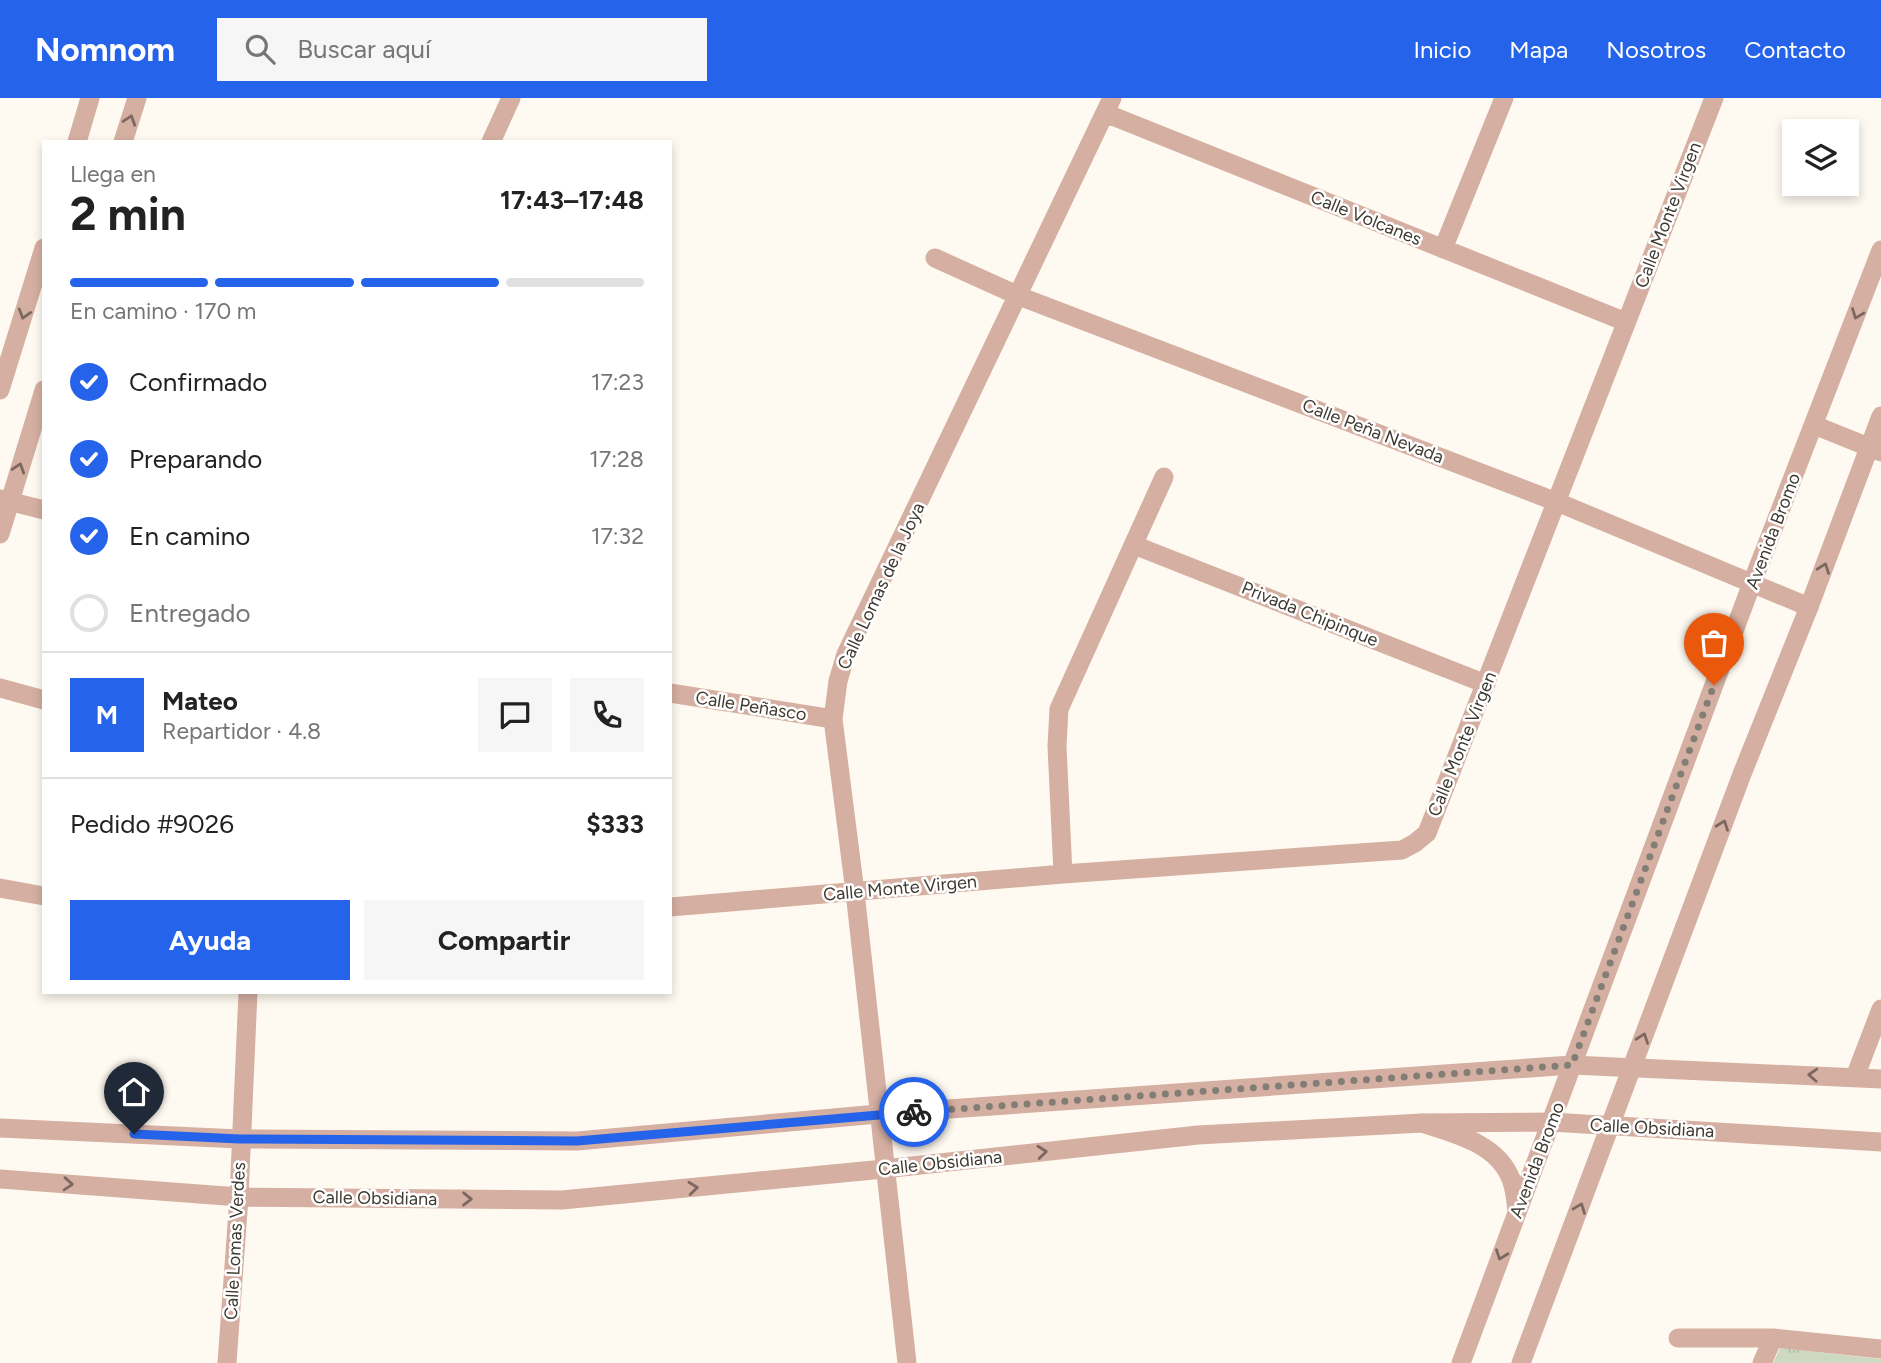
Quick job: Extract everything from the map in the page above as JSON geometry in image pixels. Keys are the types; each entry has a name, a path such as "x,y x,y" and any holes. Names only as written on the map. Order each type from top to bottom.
{"street":[{"path":"78,140 90,98"},
{"path":"124,140 137,98"},
{"path":"492,140 511,98"},
{"path":"1443,249 1504,98"},
{"name":"Calle Monte Virgen","path":"672,907 1063,874 1402,850 1415,843 1427,833 1713,98"},
{"name":"Calle Volcanes","path":"1109,106 1443,249 1626,322"},
{"name":"Calle Lomas de la Joya","path":"907,1363 855,892 833,719 838,681 846,654 1109,106"},
{"name":"Avenida Bromo","path":"1461,1363 1752,583 1881,250"},
{"path":"0,390 42,254"},
{"name":"Calle Peña Nevada","path":"935,258 1019,296 1557,502 1809,607"},
{"path":"0,534 4,500 42,396"},
{"path":"1521,1363 1742,774 1875,450 1881,416"},
{"path":"1814,425 1875,450"},
{"path":"1063,874 1057,746 1059,709 1164,477"},
{"path":"4,500 42,510"},
{"name":"Privada Chipinque","path":"1134,545 1486,684"},
{"path":"0,688 42,699"},
{"name":"Calle Peñasco","path":"672,693 833,719"},
{"path":"0,888 42,895"},
{"name":"Calle Lomas Verdes","path":"227,1363 239,1197 248,994"},
{"path":"1855,1077 1881,1009"},
{"path":"0,1128 240,1139 577,1141 878,1114 1572,1065 1881,1079"},
{"name":"Calle Obsidiana","path":"0,1179 239,1197 562,1200 1198,1135 1422,1123 1551,1122 1881,1142"},
{"path":"1422,1123 1460,1136 1491,1151 1512,1180 1517,1211"},
{"path":"1678,1338 1773,1338 1881,1349"},
{"path":"1762,1363 1773,1338"}],"green space":[{"path":"1780,1348 1881,1359 1881,1363 1773,1363"}],"way so far":[{"path":"914,1112 1572,1065 1714,685"}],"route":[{"path":"134,1134 240,1139 577,1141 914,1112"}]}
